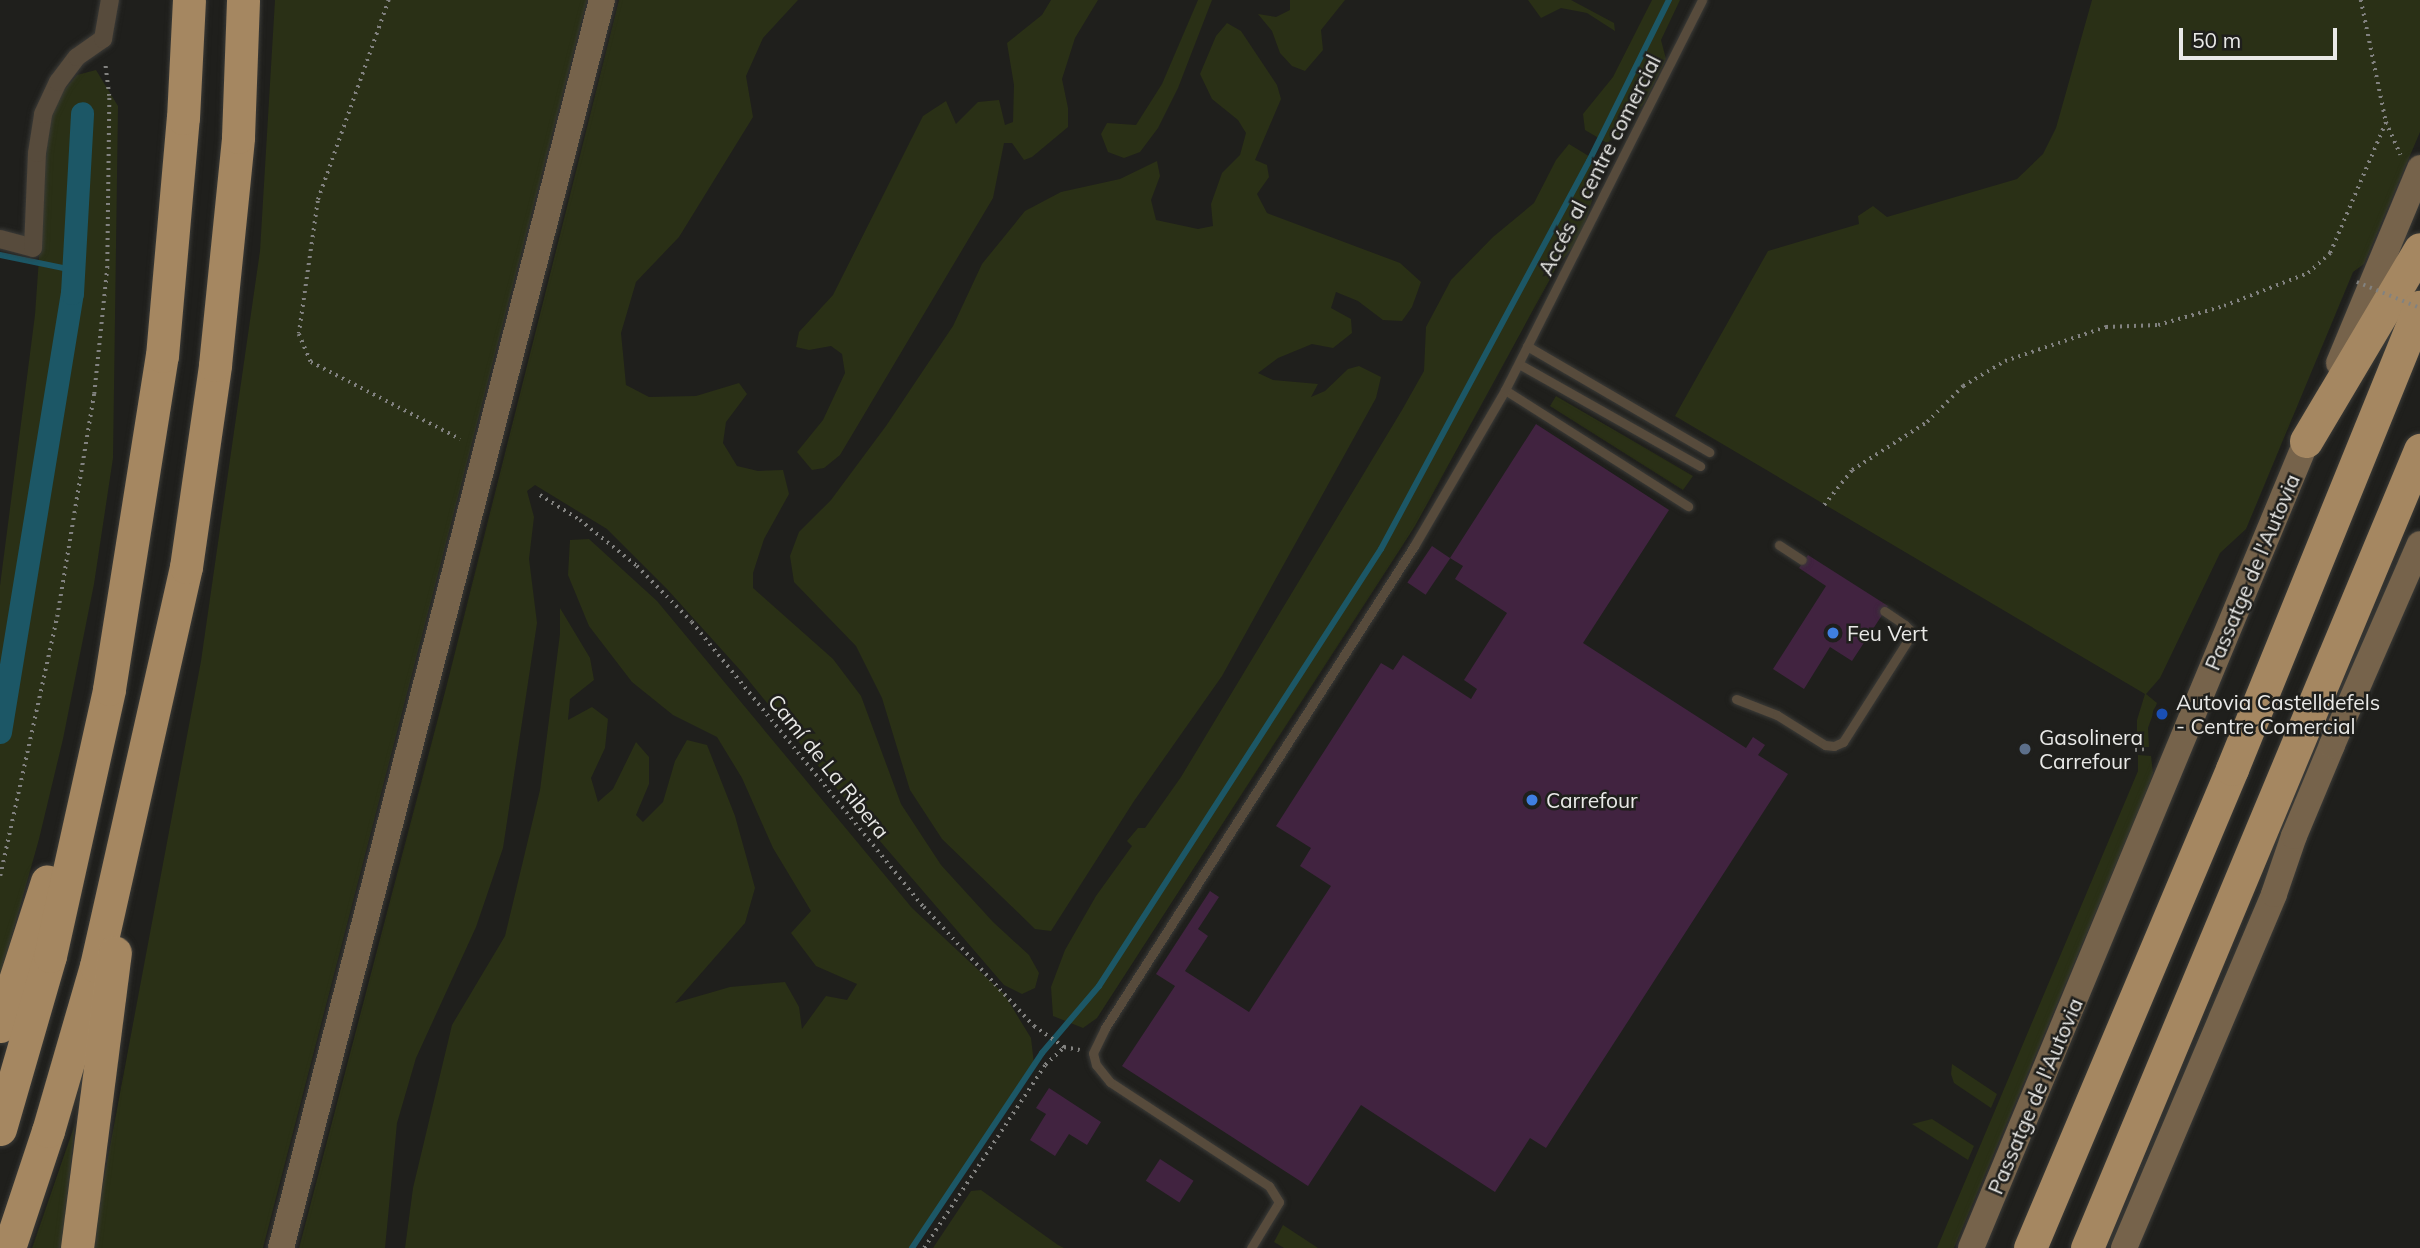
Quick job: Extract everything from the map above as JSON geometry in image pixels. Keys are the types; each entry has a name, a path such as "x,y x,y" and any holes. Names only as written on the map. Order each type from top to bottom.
{"highway":[{"path":"0,1129 50,956 109,689 162,356 183,118 188,0"},
{"path":"9,1248 48,1131 96,966 186,567 207,419 238,137 243,0"},
{"path":"2306,441 2420,249"},
{"path":"2030,1248 2232,769 2420,307"},
{"path":"2087,1248 2420,450"},
{"path":"0,1026 109,689"},
{"path":"77,1248 110,1008 116,944 116,880"}],"street":[{"path":"0,239 33,248 37,153 43,114 58,82 77,58 103,39 110,0"},
{"path":"281,1248 602,0"},
{"name":"Passatge de l'Autovia","path":"1971,1248 2306,441 2411,162"},
{"path":"2124,1248 2274,894 2294,836 2420,544"}],"lane":[{"name":"Accés al centre comercial","path":"1093,1053 1105,1028 1414,546 1505,390 1702,0"},
{"path":"1527,346 1709,452"},
{"path":"1519,364 1700,466"},
{"path":"1505,390 1688,506"},
{"path":"1779,545 1802,560"},
{"path":"1735,699 1777,715 1825,745 1834,746 1843,742 1910,638 1911,631 1884,611"},
{"path":"1093,1053 1096,1065 1110,1082 1269,1186 1279,1202 1251,1248"}],"path":[{"path":"389,0 318,201 299,334 311,362 460,439"},
{"path":"2361,0 2386,122 2411,162"},
{"path":"0,876 57,617 96,380 107,268 109,96 103,39"},
{"path":"1824,505 1852,470 1927,422 1963,386 2005,361 2106,327 2158,325 2224,306 2308,273 2330,253 2386,122"},
{"path":"2357,282 2420,307"},
{"name":"Camí de La Ribera","path":"540,495 580,520 637,566 692,622 923,907 1034,1026 1064,1047 1093,1053"},
{"path":"2135,750 2145,749"},
{"path":"924,1248 1045,1065 1064,1047"}],"green space":[{"path":"275,0 587,0 263,1248 91,1248 201,661 260,251"},
{"path":"619,0 798,0 763,38 746,76 753,117 679,237 636,282 621,333 626,385 649,397 696,396 739,383 747,394 726,422 723,443 737,466 758,471 783,470 789,494 764,539 753,573 753,588 833,659 861,696 901,804 941,865 993,922 1029,955 1039,973 1035,988 1022,994 1004,985 873,833 741,671 667,589 607,529 535,485 527,491 534,517 529,559 537,623 503,848 476,927 416,1058 397,1123 385,1248 299,1248 447,684"},
{"path":"1051,0 1098,0 1075,38 1062,79 1068,108 1068,127 1032,157 1024,160 1012,143 1004,143 993,198 840,455 824,468 812,470 797,452 823,420 845,373 842,354 831,346 809,350 796,347 799,332 833,295 923,116 946,101 956,124 978,102 999,100 1005,125 1013,122 1014,85 1007,43 1042,15"},
{"path":"1198,0 1212,0 1178,88 1158,128 1140,152 1124,158 1108,152 1101,134 1107,123 1136,125 1162,84"},
{"path":"1290,0 1345,0 1321,30 1323,50 1305,71 1292,66 1280,53 1272,31 1258,14 1276,17 1290,10"},
{"path":"1528,0 1571,0 1614,23 1615,31 1587,13 1561,8 1541,18"},
{"path":"1652,0 1680,0 1661,40 1666,59 1645,102 1623,134 1607,143 1585,130 1583,114 1613,77"},
{"path":"2092,0 2420,0 2420,132 2364,264 2353,272 2246,529 2220,553 2160,678 2146,694 2157,703 2148,728 2149,747 2137,747 2137,720 2145,694 1675,416 1768,251 1859,224 1858,216 1873,206 1887,217 2017,179 2043,154 2056,128"},
{"path":"1227,23 1241,31 1277,85 1281,99 1255,160 1267,165 1269,177 1257,194 1267,213 1400,263 1421,282 1412,307 1402,321 1383,320 1358,301 1336,292 1331,308 1351,319 1352,333 1333,348 1312,344 1278,358 1258,373 1273,380 1318,384 1311,397 1325,391 1348,369 1359,366 1381,377 1376,398 1222,676 1134,801 1051,931 1035,929 942,839 910,790 882,698 856,646 794,582 790,556 799,532 831,500 886,426 953,326 982,264 1025,211 1061,192 1120,179 1157,161 1160,176 1151,200 1156,220 1198,229 1213,226 1211,204 1222,173 1240,155 1246,133 1238,120 1212,99 1200,74 1216,36"},
{"path":"96,70 118,106 113,458 94,584 63,739 39,839 0,978 0,586 35,315 49,116 63,91 77,75"},
{"path":"1569,144 1600,163 1599,179 1580,238 1556,268 1415,526 1097,1018 1083,1028 1053,1016 1051,987 1065,950 1096,896 1132,846 1127,841 1138,828 1145,828 1181,777 1402,410 1424,371 1426,327 1451,280 1493,237 1534,203 1556,160"},
{"path":"1556,396 1693,476 1683,490 1550,406"},
{"path":"589,539 657,601 912,908 1004,994 1031,1038 1034,1064 912,1248 405,1248 413,1188 452,1025 505,936 540,790 560,634 560,608 590,658 594,680 570,699 568,720 592,707 608,719 605,748 591,778 598,802 613,789 636,742 649,757 649,784 636,815 643,822 663,802 675,761 687,740 707,745 735,816 755,888 745,923 675,1003 730,987 785,982 799,1007 802,1029 826,996 847,1000 857,984 816,966 791,933 811,911 773,848 742,778 717,737 673,715 632,682 589,626 568,575 570,540"},
{"path":"2138,755 2151,756 2153,773 2146,793 1954,1248 1937,1248 2138,771"},
{"path":"1952,1064 1997,1094 1991,1108 1954,1083"},
{"path":"1932,1119 1974,1146 1968,1160 1912,1124"},
{"path":"75,1124 62,1248 32,1248"},
{"path":"981,1190 1064,1248 933,1248 971,1191"},
{"path":"1283,1225 1318,1248 1284,1248 1274,1242"}],"building":[{"name":"Carrefour","path":"1536,424 1669,510 1583,643 1746,748 1753,737 1765,745 1758,755 1788,774 1546,1148 1530,1138 1495,1192 1361,1105 1308,1186 1122,1066 1175,986 1156,974 1210,891 1219,897 1198,929 1208,936 1185,971 1249,1012 1331,886 1300,866 1311,848 1276,826 1381,663 1393,670 1403,655 1471,699 1477,689 1464,680 1507,613 1455,579 1463,566 1450,558"},
{"path":"1432,546 1450,558 1426,595 1407,582"},
{"name":"Feu Vert","path":"1808,555 1888,606 1852,661 1830,647 1804,689 1773,669 1826,586 1799,568"},
{"path":"1049,1088 1101,1122 1087,1145 1069,1134 1055,1156 1030,1140 1046,1114 1036,1108"},
{"path":"1160,1159 1194,1181 1179,1203 1146,1181"}],"waterway":[{"path":"912,1248 1042,1053 1099,986 1381,549 1589,161 1669,0"},
{"path":"0,732 72,293 82,113"},
{"path":"0,255 73,270"}],"place":[{"name":"Feu Vert","path":"1833,633"},
{"name":"Autovia Castelldefels - Centre Comercial","path":"2162,714"},
{"name":"Gasolinera Carrefour","path":"2025,749"},
{"name":"Carrefour","path":"1532,800"}]}
